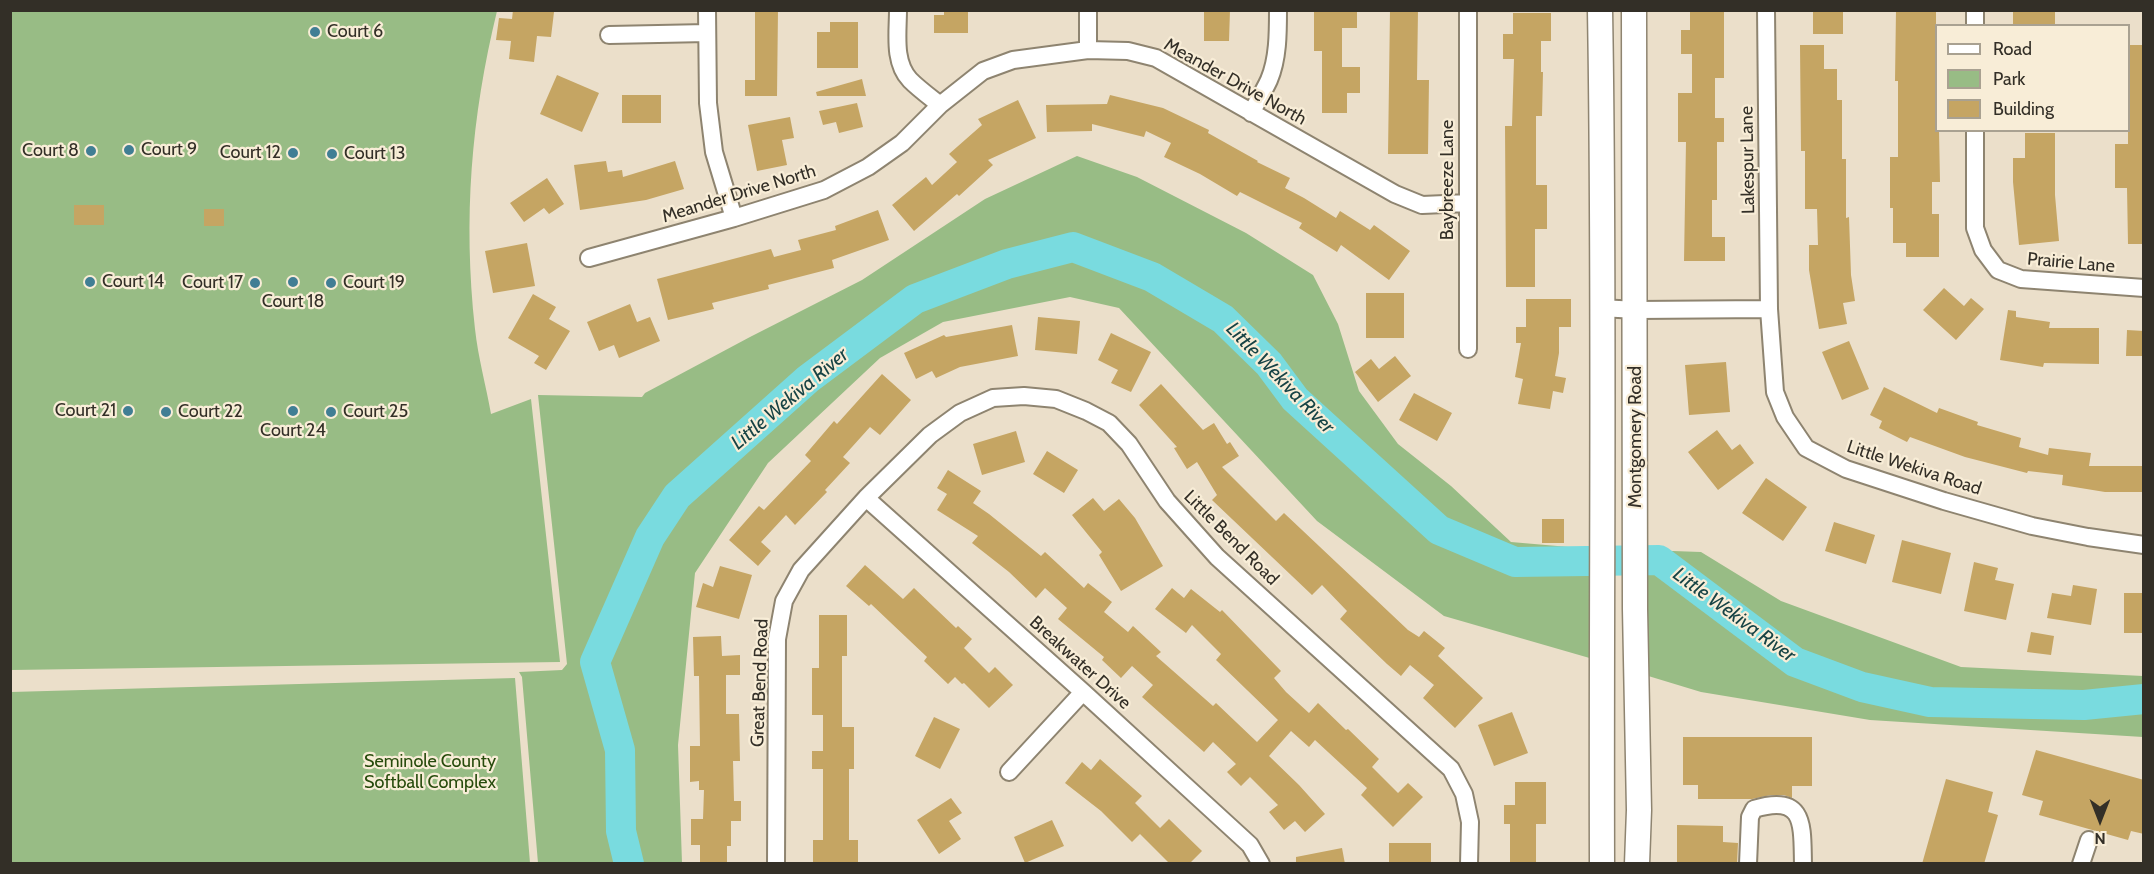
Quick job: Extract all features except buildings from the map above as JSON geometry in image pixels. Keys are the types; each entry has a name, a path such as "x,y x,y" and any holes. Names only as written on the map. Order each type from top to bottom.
{"main road":[{"name":"Montgomery Road","path":"1600,10 1603,207 1601,308 1602,864"},
{"name":"Montgomery Road","path":"1634,10 1635,609 1639,810 1637,864"}],"street":[{"path":"707,10 708,103 714,152 734,218"},
{"path":"898,10 898,51 902,68 909,79 939,105"},
{"path":"1088,10 1088,50"},
{"path":"1251,113 1269,79 1274,62 1278,35 1278,10"},
{"name":"Baybreeze Lane","path":"1468,10 1468,350"},
{"name":"Lakespur Lane","path":"1766,10 1769,309"},
{"path":"609,35 707,33"},
{"name":"Meander Drive North","path":"590,258 824,190 868,167 902,143 939,105 983,71 1013,60 1088,50 1128,51 1156,58 1395,194 1422,205 1468,203"},
{"name":"Prairie Lane","path":"1975,132 1975,228 1983,250 1998,270 2021,279 2144,288"},
{"path":"1601,308 1769,309"},
{"name":"Little Wekiva Road","path":"1769,309 1775,392 1785,417 1806,448 1846,469 2032,526 2144,545"},
{"name":"Little Bend Road","path":"866,498 930,435 960,413 993,398 1024,396 1056,399 1109,423 1129,444 1167,501 1217,557 1451,769 1464,794 1470,822 1469,864"},
{"name":"Breakwater Drive","path":"866,498 1250,845 1261,864"},
{"name":"Great Bend Road","path":"776,864 777,639 784,601 801,570 866,498"},
{"path":"1009,772 1083,692"},
{"path":"1748,864 1749,817 1754,809 1766,806 1791,808 1798,813 1801,823 1803,864"},
{"path":"2081,864 2089,840"}],"green space":[{"path":"10,11 497,11 475,129 470,208 471,288 480,361 491,414 531,399 560,662 11,670"},
{"path":"1077,156 1137,177 1246,233 1313,275 1338,324 1359,391 1398,444 1451,486 1511,542 1592,549 1593,659 1444,616 1317,521 1119,308 1070,297 943,322 880,358 768,463 695,573 678,745 682,863 538,863 522,677 519,672 562,670 567,664 538,395 642,397 645,393 750,337 862,280 985,199"},
{"path":"1644,550 1701,552 1781,601 1961,667 2143,676 2143,737 1870,720 1701,692 1645,675"},
{"name":"Seminole County Softball Complex","path":"515,678 530,863 11,863 11,692"}],"waterway":[{"name":"Little Wekiva River","path":"629,864 621,831 620,750 595,662 650,537 677,496 808,379 915,299 1007,264 1073,247 1152,277 1223,319 1269,364 1295,399 1439,530 1515,562 1659,560 1795,662 1862,687 1930,702 2084,705 2144,699"}],"place":[{"name":"Court 6","path":"315,32"},
{"name":"Court 9","path":"129,150"},
{"name":"Court 8","path":"91,151"},
{"name":"Court 12","path":"293,153"},
{"name":"Court 13","path":"332,154"},
{"name":"Court 14","path":"90,282"},
{"name":"Court 18","path":"293,282"},
{"name":"Court 17","path":"255,283"},
{"name":"Court 19","path":"331,283"},
{"name":"Court 21","path":"128,411"},
{"name":"Court 24","path":"293,411"},
{"name":"Court 22","path":"166,412"},
{"name":"Court 25","path":"331,412"}]}
